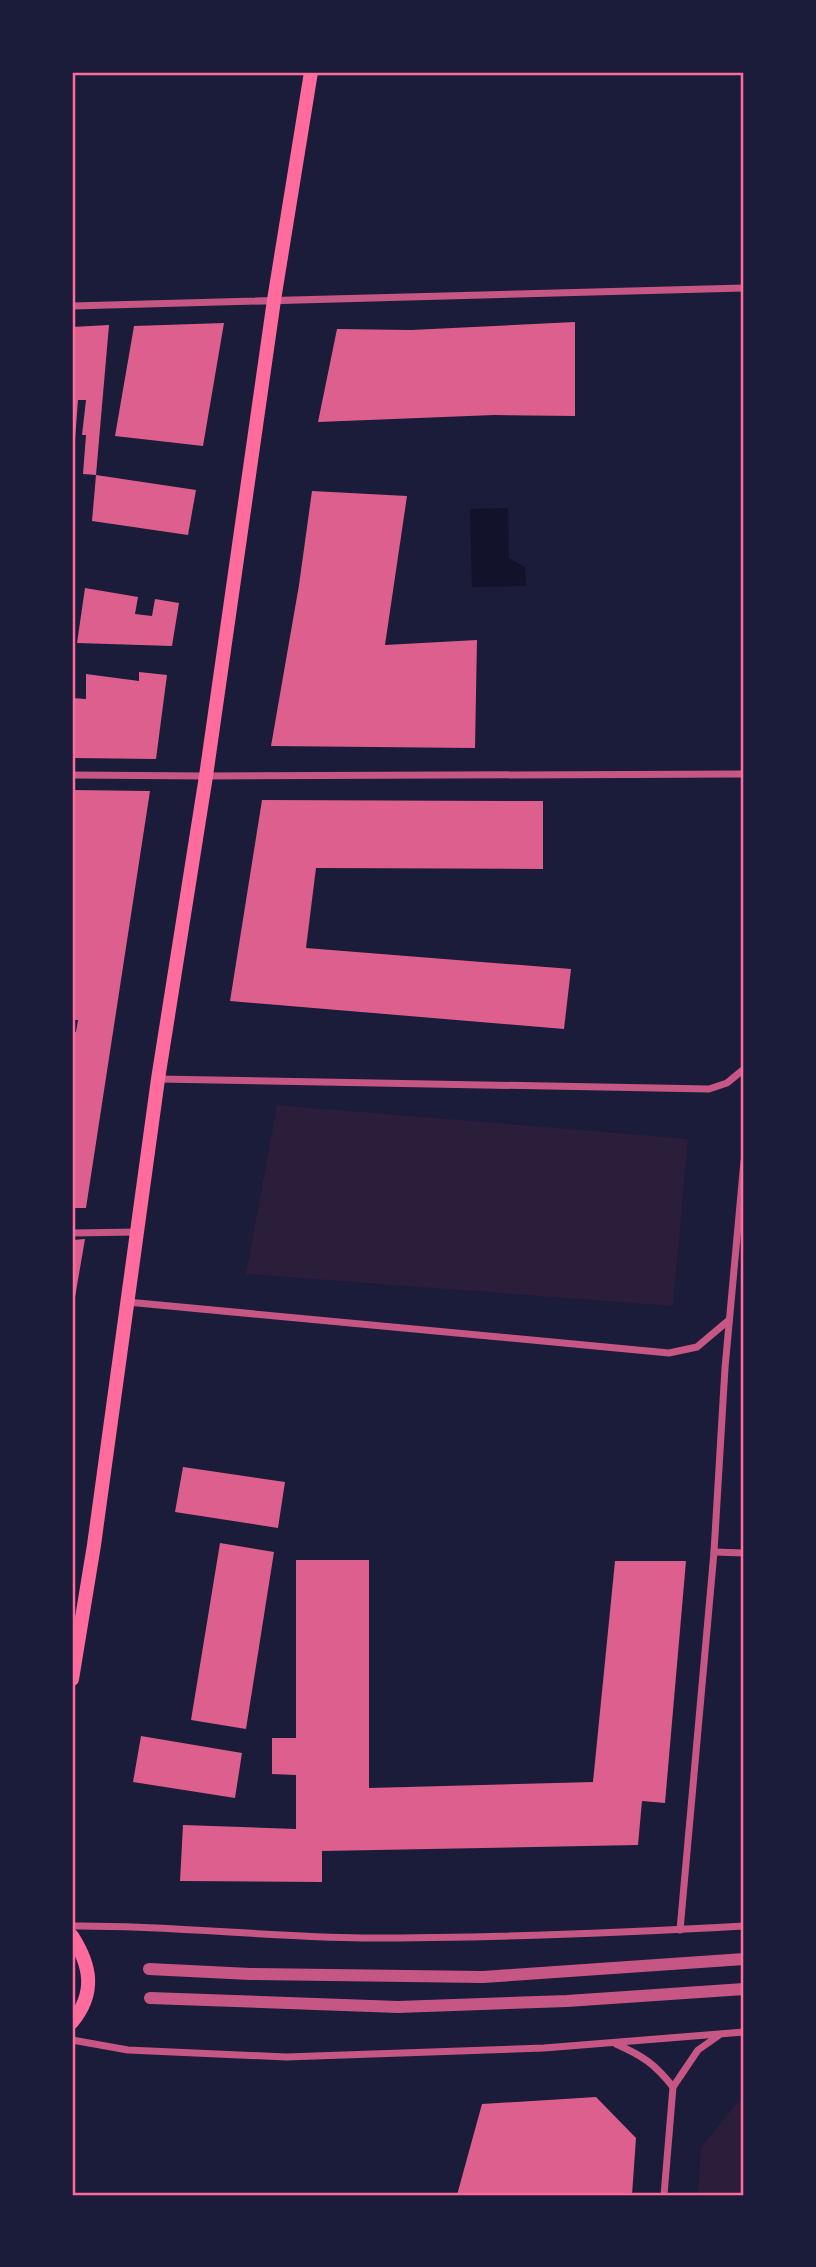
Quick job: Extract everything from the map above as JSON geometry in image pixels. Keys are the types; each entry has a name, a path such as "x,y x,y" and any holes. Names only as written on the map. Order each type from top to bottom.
{"main road":[{"path":"72,1679 96,1531 158,1079 206,776 274,300 311,72"},
{"path":"72,1936 88,1966 88,1985 84,2003 72,2022"}],"street":[{"path":"72,306 744,288"},
{"path":"72,775 744,774"},
{"path":"158,1079 709,1089 727,1083 744,1069"},
{"path":"680,1930 713,1552 729,1320 740,1250 744,1161"},
{"path":"72,1233 137,1232"},
{"path":"126,1302 668,1353 697,1347 729,1320"},
{"path":"713,1552 744,1553"},
{"path":"72,1926 363,1938 523,1936 744,1926"},
{"path":"149,1969 250,1974 483,1977 744,1959"},
{"path":"150,1998 398,2007 567,2001 744,1989"},
{"path":"72,2040 128,2050 286,2057 544,2048 744,2032"},
{"path":"664,2195 673,2087 698,2050 719,2035"},
{"path":"612,2043 646,2057 673,2087"}],"shaded area":[{"path":"508,508 509,558 525,567 526,586 472,587 470,509"},
{"path":"277,1105 688,1139 673,1306 246,1274"},
{"path":"744,2095 744,2195 698,2195 701,2147"}],"building":[{"path":"575,322 575,416 494,415 318,422 337,329 411,330"},
{"path":"224,323 203,446 115,436 134,326"},
{"path":"109,325 96,475 83,474 86,435 82,435 86,400 78,400 75,440 72,440 72,327"},
{"path":"96,475 196,490 188,535 92,521"},
{"path":"312,491 407,496 385,645 477,640 475,748 271,746"},
{"path":"85,588 138,597 135,614 152,616 155,599 179,603 172,646 77,643"},
{"path":"139,672 167,675 156,759 72,758 72,698 86,699 86,674 139,681"},
{"path":"72,790 150,791 86,1208 72,1208 72,1032 76,1032 78,1020 72,1020"},
{"path":"262,800 543,801 543,869 316,868 306,948 571,969 564,1029 230,1001"},
{"path":"85,1239 73,1309 72,1309 72,1240"},
{"path":"183,1467 285,1482 278,1528 175,1512"},
{"path":"220,1543 274,1552 246,1729 191,1720"},
{"path":"296,1560 369,1560 369,1788 593,1782 615,1561 686,1561 665,1803 642,1801 638,1845 322,1851 322,1882 180,1881 183,1825 296,1829 296,1775 272,1774 272,1738 296,1738"},
{"path":"141,1736 242,1753 235,1798 133,1782"},
{"path":"596,2097 636,2138 632,2195 457,2195 482,2104"}]}
